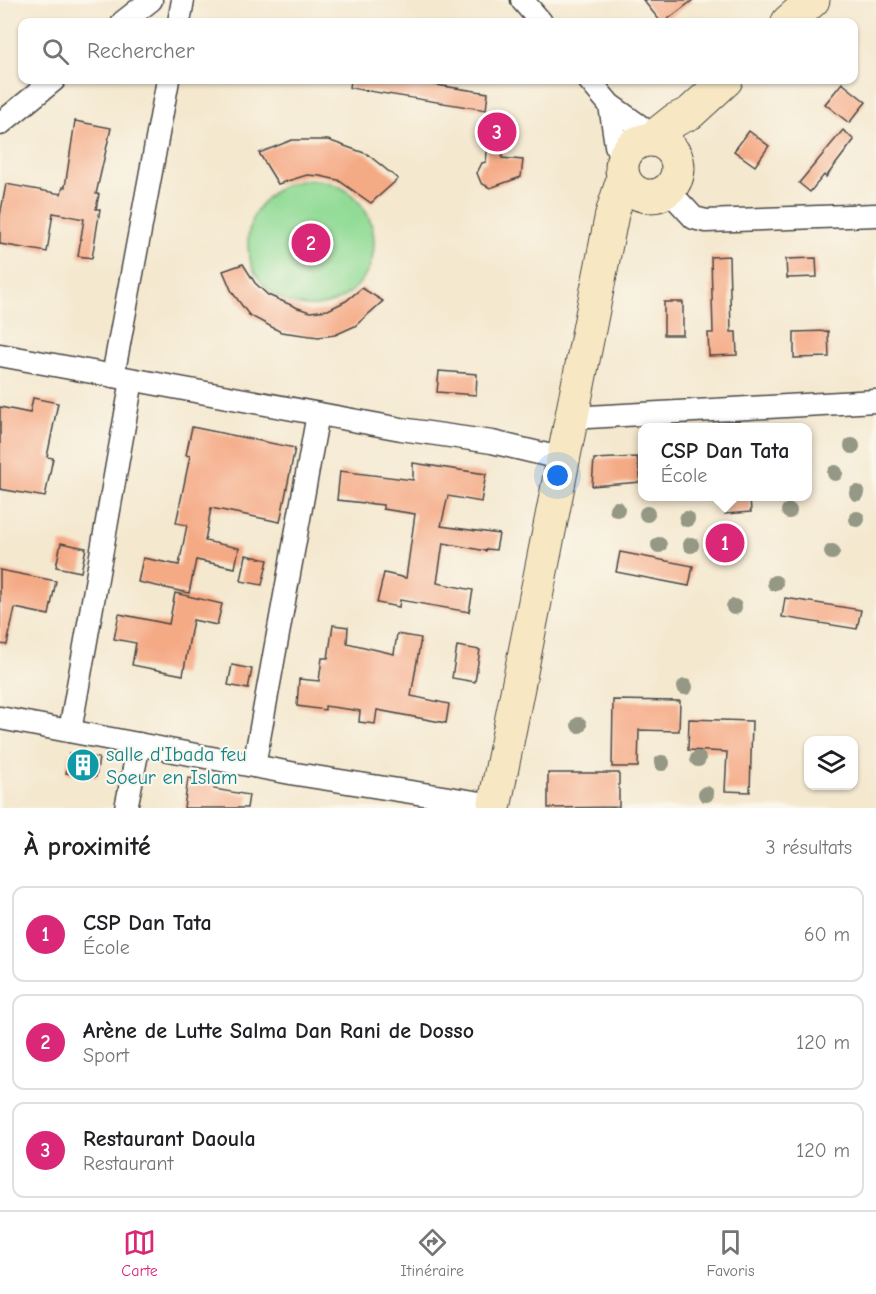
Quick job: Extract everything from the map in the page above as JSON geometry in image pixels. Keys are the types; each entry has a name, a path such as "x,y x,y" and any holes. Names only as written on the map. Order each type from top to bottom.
{"main road":[{"path":"793,18 813,0"},
{"path":"494,807 609,229 636,208 639,182 631,146 657,143 684,132 690,113 722,84"},
{"path":"639,182 678,175 677,158 657,143"}],"street":[{"path":"128,18 151,0"},
{"path":"180,18 183,0"},
{"path":"522,0 538,18"},
{"path":"0,124 49,84"},
{"path":"70,731 167,84"},
{"path":"592,84 610,105 634,121 657,143"},
{"path":"610,105 616,145 639,182 694,218 706,220 876,215"},
{"path":"0,355 318,414 492,442 564,459"},
{"path":"570,418 876,400"},
{"path":"254,766 318,414"},
{"path":"0,718 254,766 494,807"},
{"path":"126,808 139,744"}],"green space":[{"path":"311,180 335,185 355,199 369,219 374,243 369,267 355,287 335,301 311,306 287,301 267,287 253,267 248,243 253,219 267,199 287,185"}],"building":[{"path":"643,0 693,0 669,18 658,18"},
{"path":"350,84 430,84 488,93 486,110 350,88"},
{"path":"841,84 866,102 849,123 825,104"},
{"path":"75,121 111,128 96,194 99,194 96,209 100,209 92,258 78,256 84,219 53,213 47,252 0,244 0,216 6,184 61,194 65,187"},
{"path":"490,122 505,123 502,158 523,160 521,177 490,188 481,183 477,173 482,163 486,162"},
{"path":"843,130 854,140 826,177 824,175 810,192 799,183"},
{"path":"749,131 769,146 755,166 734,151"},
{"path":"292,140 328,140 367,154 398,179 371,203 338,180 320,176 307,175 278,184 259,153"},
{"path":"729,256 731,332 736,332 737,355 709,356 708,333 713,333 711,257"},
{"path":"816,258 817,277 787,278 786,259"},
{"path":"243,264 255,283 268,295 310,312 328,310 346,301 362,288 383,301 355,326 335,335 318,337 281,332 249,315 232,292 223,271"},
{"path":"664,302 683,302 683,335 664,335"},
{"path":"828,331 829,357 794,358 794,332"},
{"path":"439,371 477,374 476,395 437,392"},
{"path":"33,398 58,403 47,457 53,458 45,497 0,489 0,407 30,413"},
{"path":"192,427 295,448 280,522 211,508 205,541 239,548 235,568 196,560 189,593 138,582 143,558 179,565 187,525 176,523 190,456 186,455"},
{"path":"637,457 638,482 592,486 594,459"},
{"path":"413,463 486,474 481,502 448,496 441,526 499,534 496,550 487,549 486,551 443,543 437,583 473,590 469,612 400,600 399,607 377,603 384,573 406,578 415,514 383,509 383,505 337,500 340,471 413,480"},
{"path":"724,501 750,501 751,512 725,514"},
{"path":"61,543 86,548 81,572 56,567"},
{"path":"620,552 693,566 689,586 616,572"},
{"path":"246,555 268,560 262,585 241,581"},
{"path":"0,570 56,581 49,615 15,608 7,645 0,644"},
{"path":"175,593 222,604 217,625 193,620 183,675 132,665 136,643 114,639 119,614 169,624"},
{"path":"785,598 861,610 857,629 782,617"},
{"path":"333,625 348,627 347,643 394,654 397,634 421,638 411,696 449,704 446,723 377,710 375,724 359,722 360,711 325,706 325,710 297,706 299,679 319,681 322,658 328,658"},
{"path":"457,646 480,650 475,682 452,678"},
{"path":"232,665 252,669 248,689 228,685"},
{"path":"613,700 680,701 679,731 639,730 638,767 612,767"},
{"path":"689,719 752,721 750,792 725,791 727,752 688,750"},
{"name":"salle d'Ibada feu Soeur en Islam","path":"69,753 99,758 96,777 66,773"},
{"path":"548,773 619,773 619,807 548,808"},
{"path":"188,778 215,782 214,789 249,795 247,808 184,808"}],"place":[{"name":"Restaurant Daoula","path":"497,132"},
{"name":"Arène de Lutte Salma Dan Rani de Dosso","path":"311,243"},
{"name":"CSP Dan Tata","path":"725,543"},
{"name":"salle d'Ibada feu Soeur en Islam","path":"83,765"}]}
